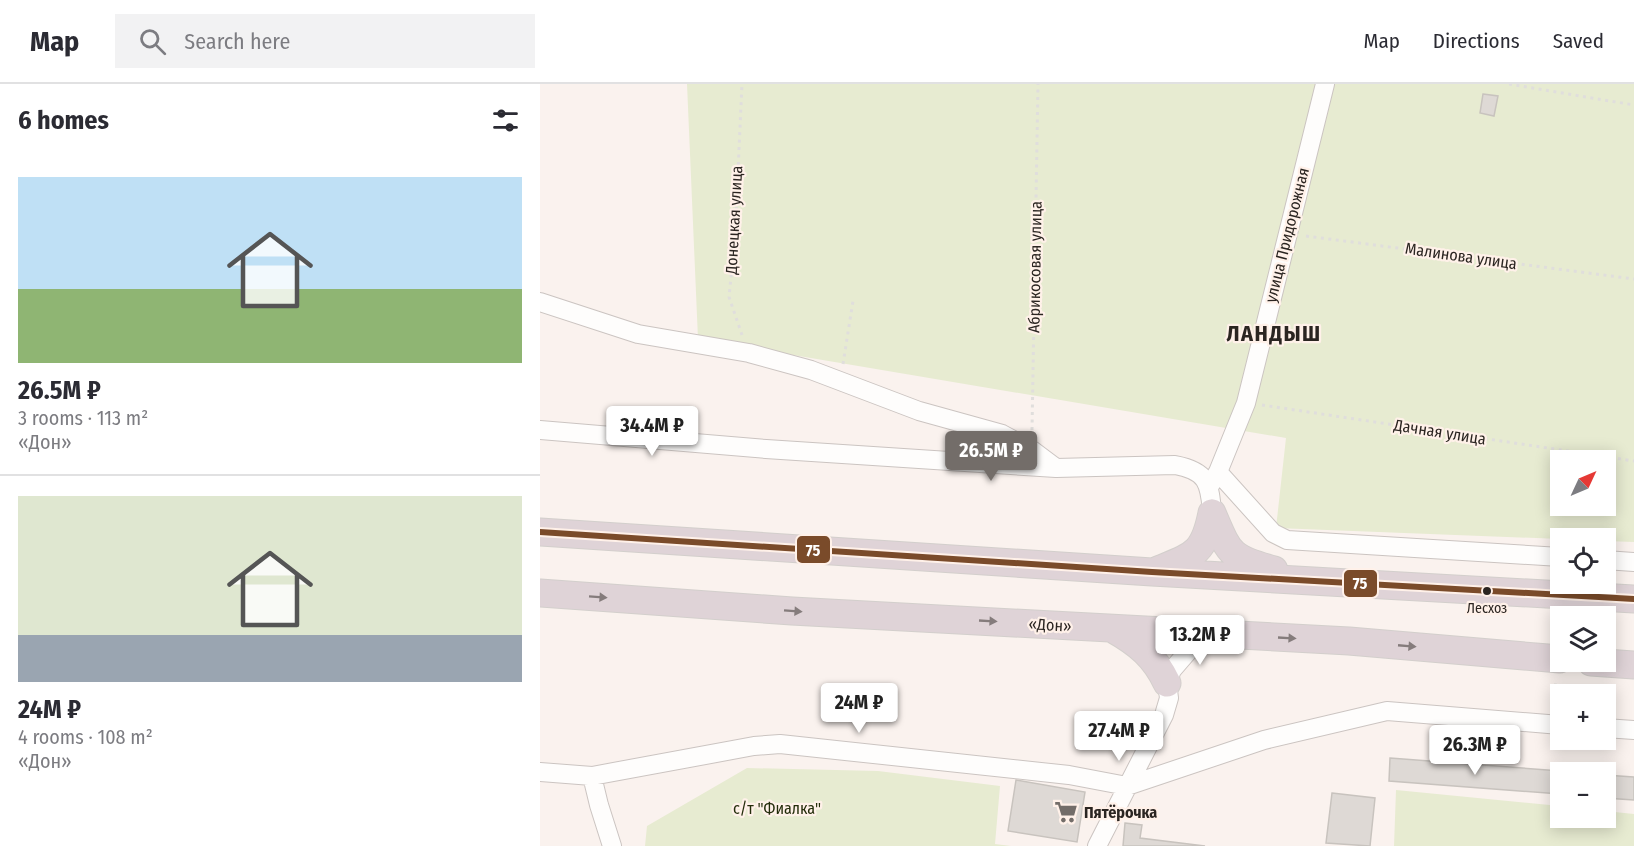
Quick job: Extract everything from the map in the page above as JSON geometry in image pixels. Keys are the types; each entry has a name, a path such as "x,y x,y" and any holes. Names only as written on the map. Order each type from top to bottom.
{"highway":[{"path":"1152,572 1180,561 1203,545 1208,534 1213,490"},
{"path":"1213,490 1230,551 1239,558 1315,582"},
{"path":"540,532 1315,582 1634,599"},
{"name":"«Дон»","path":"540,593 792,611 1348,641 1550,671"},
{"path":"1112,628 1149,654 1160,667 1167,683"},
{"path":"1616,664 1634,665"}],"street":[{"name":"улица Придорожная","path":"1213,490 1246,403 1325,84"},
{"path":"540,302 638,334 786,362 919,411 1002,434 1032,450 1056,468"},
{"path":"540,430 766,449 1056,468 1175,465 1200,473 1213,490 1287,540 1550,556"},
{"path":"1616,561 1634,562"},
{"path":"1097,846 1164,716 1169,698 1167,683 1172,670 1191,648 1218,634"},
{"path":"540,772 592,776 753,746 780,744 1069,775 1127,786 1264,740 1387,711 1550,724"},
{"path":"1616,729 1634,730"},
{"path":"592,776 612,846"}],"path":[{"name":"Донецкая улица","path":"742,84 735,237 729,297 748,353"},
{"name":"Абрикосовая улица","path":"1032,450 1038,84"},
{"path":"1509,84 1634,105"},
{"name":"Малинова улица","path":"1288,233 1634,279"},
{"path":"840,381 854,301"},
{"name":"Дачная улица","path":"1246,403 1634,461"},
{"path":"1557,672 1588,684"}],"green space":[{"path":"687,84 1634,84 1634,542 1616,541 1616,528 1550,528 1550,539 1276,528 1286,438 698,339"},
{"name":"с/т \"Фиалка\"","path":"747,768 878,771 1000,786 995,844 1011,846 645,846 647,826"},
{"path":"1396,790 1550,805 1550,828 1616,828 1616,812 1634,814 1634,846 1394,846"}],"building":[{"path":"1483,94 1498,96 1494,116 1480,113"},
{"path":"1390,758 1550,770 1550,793 1389,781"},
{"path":"1616,776 1634,777 1634,800 1616,799"},
{"path":"1016,780 1085,792 1077,842 1008,831"},
{"path":"1332,793 1375,798 1370,846 1326,843"},
{"path":"1125,823 1142,825 1140,838 1205,846 1123,846"}],"transit line":[{"name":"75","path":"540,532 1152,572 1634,599"}],"place":[{"name":"Лесхоз","path":"1487,591"},
{"name":"Пятёрочка","path":"1066,812"}],"district":[{"name":"ЛАНДЫШ","path":"1274,333"}]}
